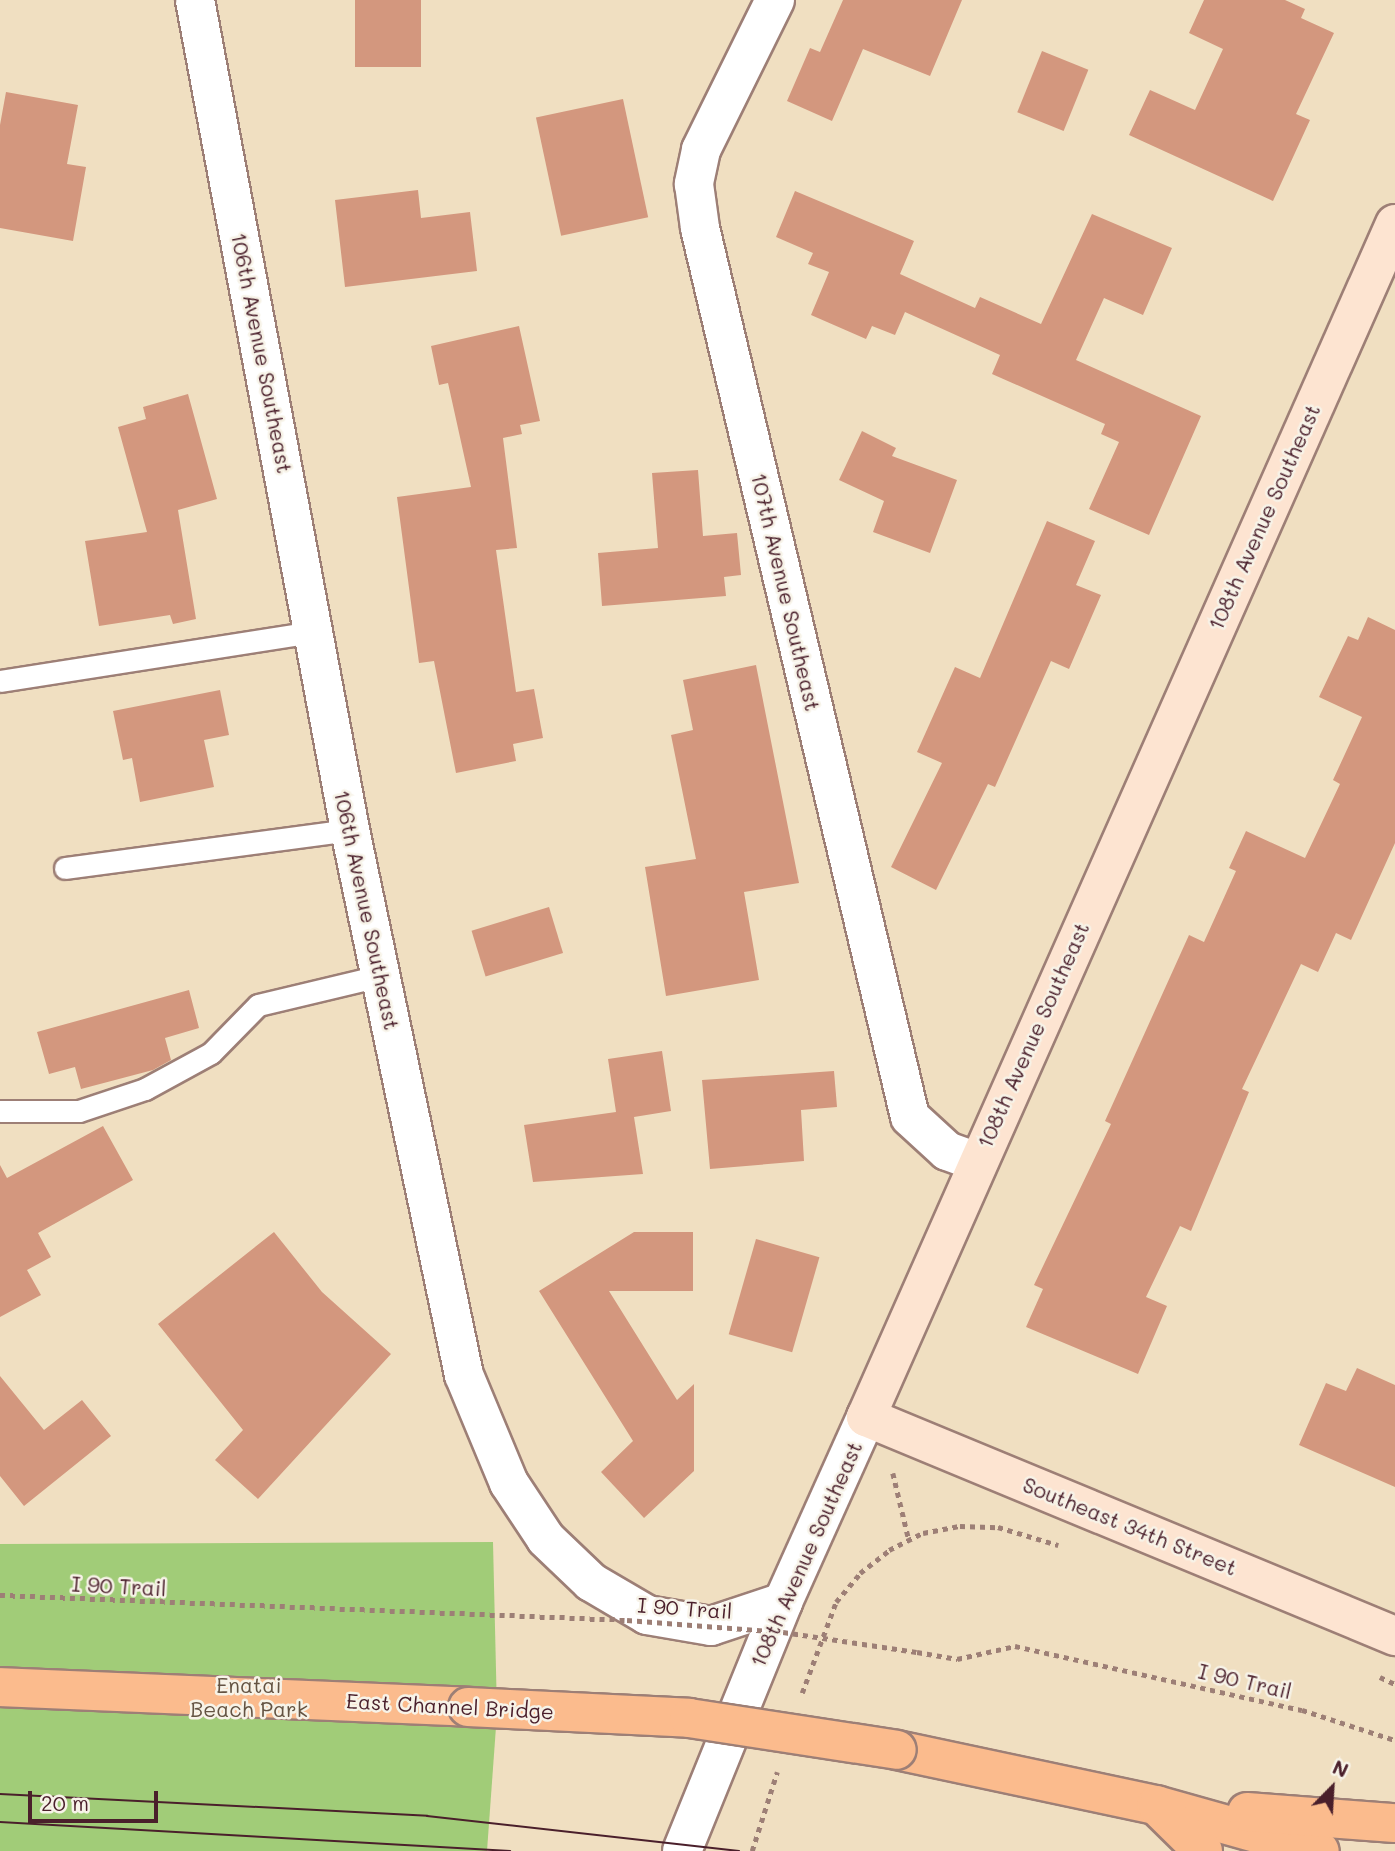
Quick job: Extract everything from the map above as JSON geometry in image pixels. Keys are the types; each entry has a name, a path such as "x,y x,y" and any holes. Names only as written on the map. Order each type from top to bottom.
{"highway":[{"name":"East Channel Bridge","path":"0,1687 689,1718 897,1750 1156,1805"},
{"path":"1156,1805 1395,1823"},
{"path":"1156,1805 1203,1851"},
{"path":"1156,1805 1320,1851"}],"street":[{"name":"106th Avenue Southeast","path":"195,0 350,830 464,1375 509,1483 546,1539 591,1582 646,1615 711,1626 783,1602"},
{"name":"107th Avenue Southeast","path":"775,0 701,150 694,184 700,228 910,1117 947,1151 977,1163"},
{"name":"108th Avenue Southeast","path":"682,1851 783,1602 1395,224"},
{"name":"Southeast 34th Street","path":"866,1418 1395,1636"}],"lane":[{"path":"0,681 314,632"},
{"path":"65,868 350,830"},
{"path":"0,1111 79,1111 145,1089 211,1053 258,1005 380,976"}],"path":[{"path":"893,1474 909,1540"},
{"path":"820,1635 836,1602 860,1573 909,1540 960,1526 998,1527 1072,1551"},
{"name":"I 90 Trail","path":"0,1595 627,1620 783,1632 957,1660 1015,1646 1302,1710 1395,1740"},
{"path":"1371,1674 1395,1684"}],"green space":[{"name":"Enatai Beach Park","path":"493,1542 497,1713 487,1851 0,1851 0,1544"}],"building":[{"path":"355,0 421,0 421,67 355,67"},
{"path":"843,0 962,0 930,76 863,49 832,121 787,101 810,48 820,52"},
{"path":"1204,0 1285,0 1305,9 1301,18 1334,33 1296,114 1310,120 1273,201 1129,135 1150,90 1195,110 1223,49 1189,33"},
{"path":"1042,51 1088,70 1064,131 1017,112"},
{"path":"6,92 78,105 67,164 86,167 73,241 0,228 0,125"},
{"path":"623,99 648,217 561,236 536,118"},
{"path":"418,190 421,218 470,212 477,271 345,287 335,200"},
{"path":"795,191 914,241 900,274 975,308 980,297 1041,324 1092,214 1172,248 1143,315 1104,298 1076,360 1201,416 1149,535 1089,509 1119,442 1101,434 1105,424 992,374 1000,355 905,312 895,335 872,326 866,339 811,315 829,272 808,264 813,253 776,237"},
{"path":"519,326 540,421 520,425 522,434 503,438 517,548 496,550 516,692 534,689 543,738 513,744 516,761 456,773 434,661 419,663 397,497 471,487 448,383 439,385 431,346"},
{"path":"188,394 217,499 178,510 196,619 173,624 170,615 99,626 85,541 147,532 118,427 146,419 143,407"},
{"path":"862,431 896,448 892,456 957,480 930,553 873,532 884,501 839,480"},
{"path":"698,470 703,536 737,533 741,575 724,577 726,596 602,606 598,553 658,548 652,473"},
{"path":"1047,521 1095,541 1076,585 1101,595 1069,669 1051,661 995,787 988,784 936,890 891,867 942,763 917,752 955,667 980,678"},
{"path":"1368,617 1395,630 1395,843 1351,940 1336,933 1318,972 1301,964 1242,1089 1249,1092 1191,1231 1180,1226 1146,1297 1167,1306 1138,1374 1026,1327 1043,1289 1034,1285 1111,1124 1105,1121 1189,935 1204,942 1236,871 1229,868 1246,831 1305,858 1340,784 1333,780 1362,717 1319,697 1348,636 1358,640"},
{"path":"756,665 799,883 744,892 759,980 666,996 645,867 696,859 671,735 693,730 683,680"},
{"path":"220,690 229,735 204,740 214,787 140,802 132,758 123,760 113,711"},
{"path":"549,907 563,953 486,977 472,931"},
{"path":"189,990 199,1028 165,1038 171,1060 153,1070 81,1089 75,1067 49,1074 37,1032"},
{"path":"662,1051 671,1111 634,1117 643,1174 533,1182 524,1125 616,1112 608,1059"},
{"path":"834,1071 837,1107 801,1110 804,1161 710,1169 702,1080"},
{"path":"103,1126 133,1180 38,1233 51,1257 27,1270 41,1295 0,1317 0,1165 7,1178"},
{"path":"274,1232 322,1292 391,1354 258,1499 215,1460 243,1430 158,1324"},
{"path":"634,1232 693,1232 693,1291 609,1291 677,1400 694,1384 694,1471 644,1518 601,1472 633,1441 539,1291"},
{"path":"756,1239 819,1257 792,1352 729,1334"},
{"path":"1357,1368 1395,1385 1395,1487 1299,1445 1326,1383 1346,1391"},
{"path":"0,1376 44,1430 82,1400 111,1436 24,1506 0,1476"}],"tram line":[{"path":"0,1794 427,1816 739,1851"},
{"path":"0,1822 510,1851"}]}
